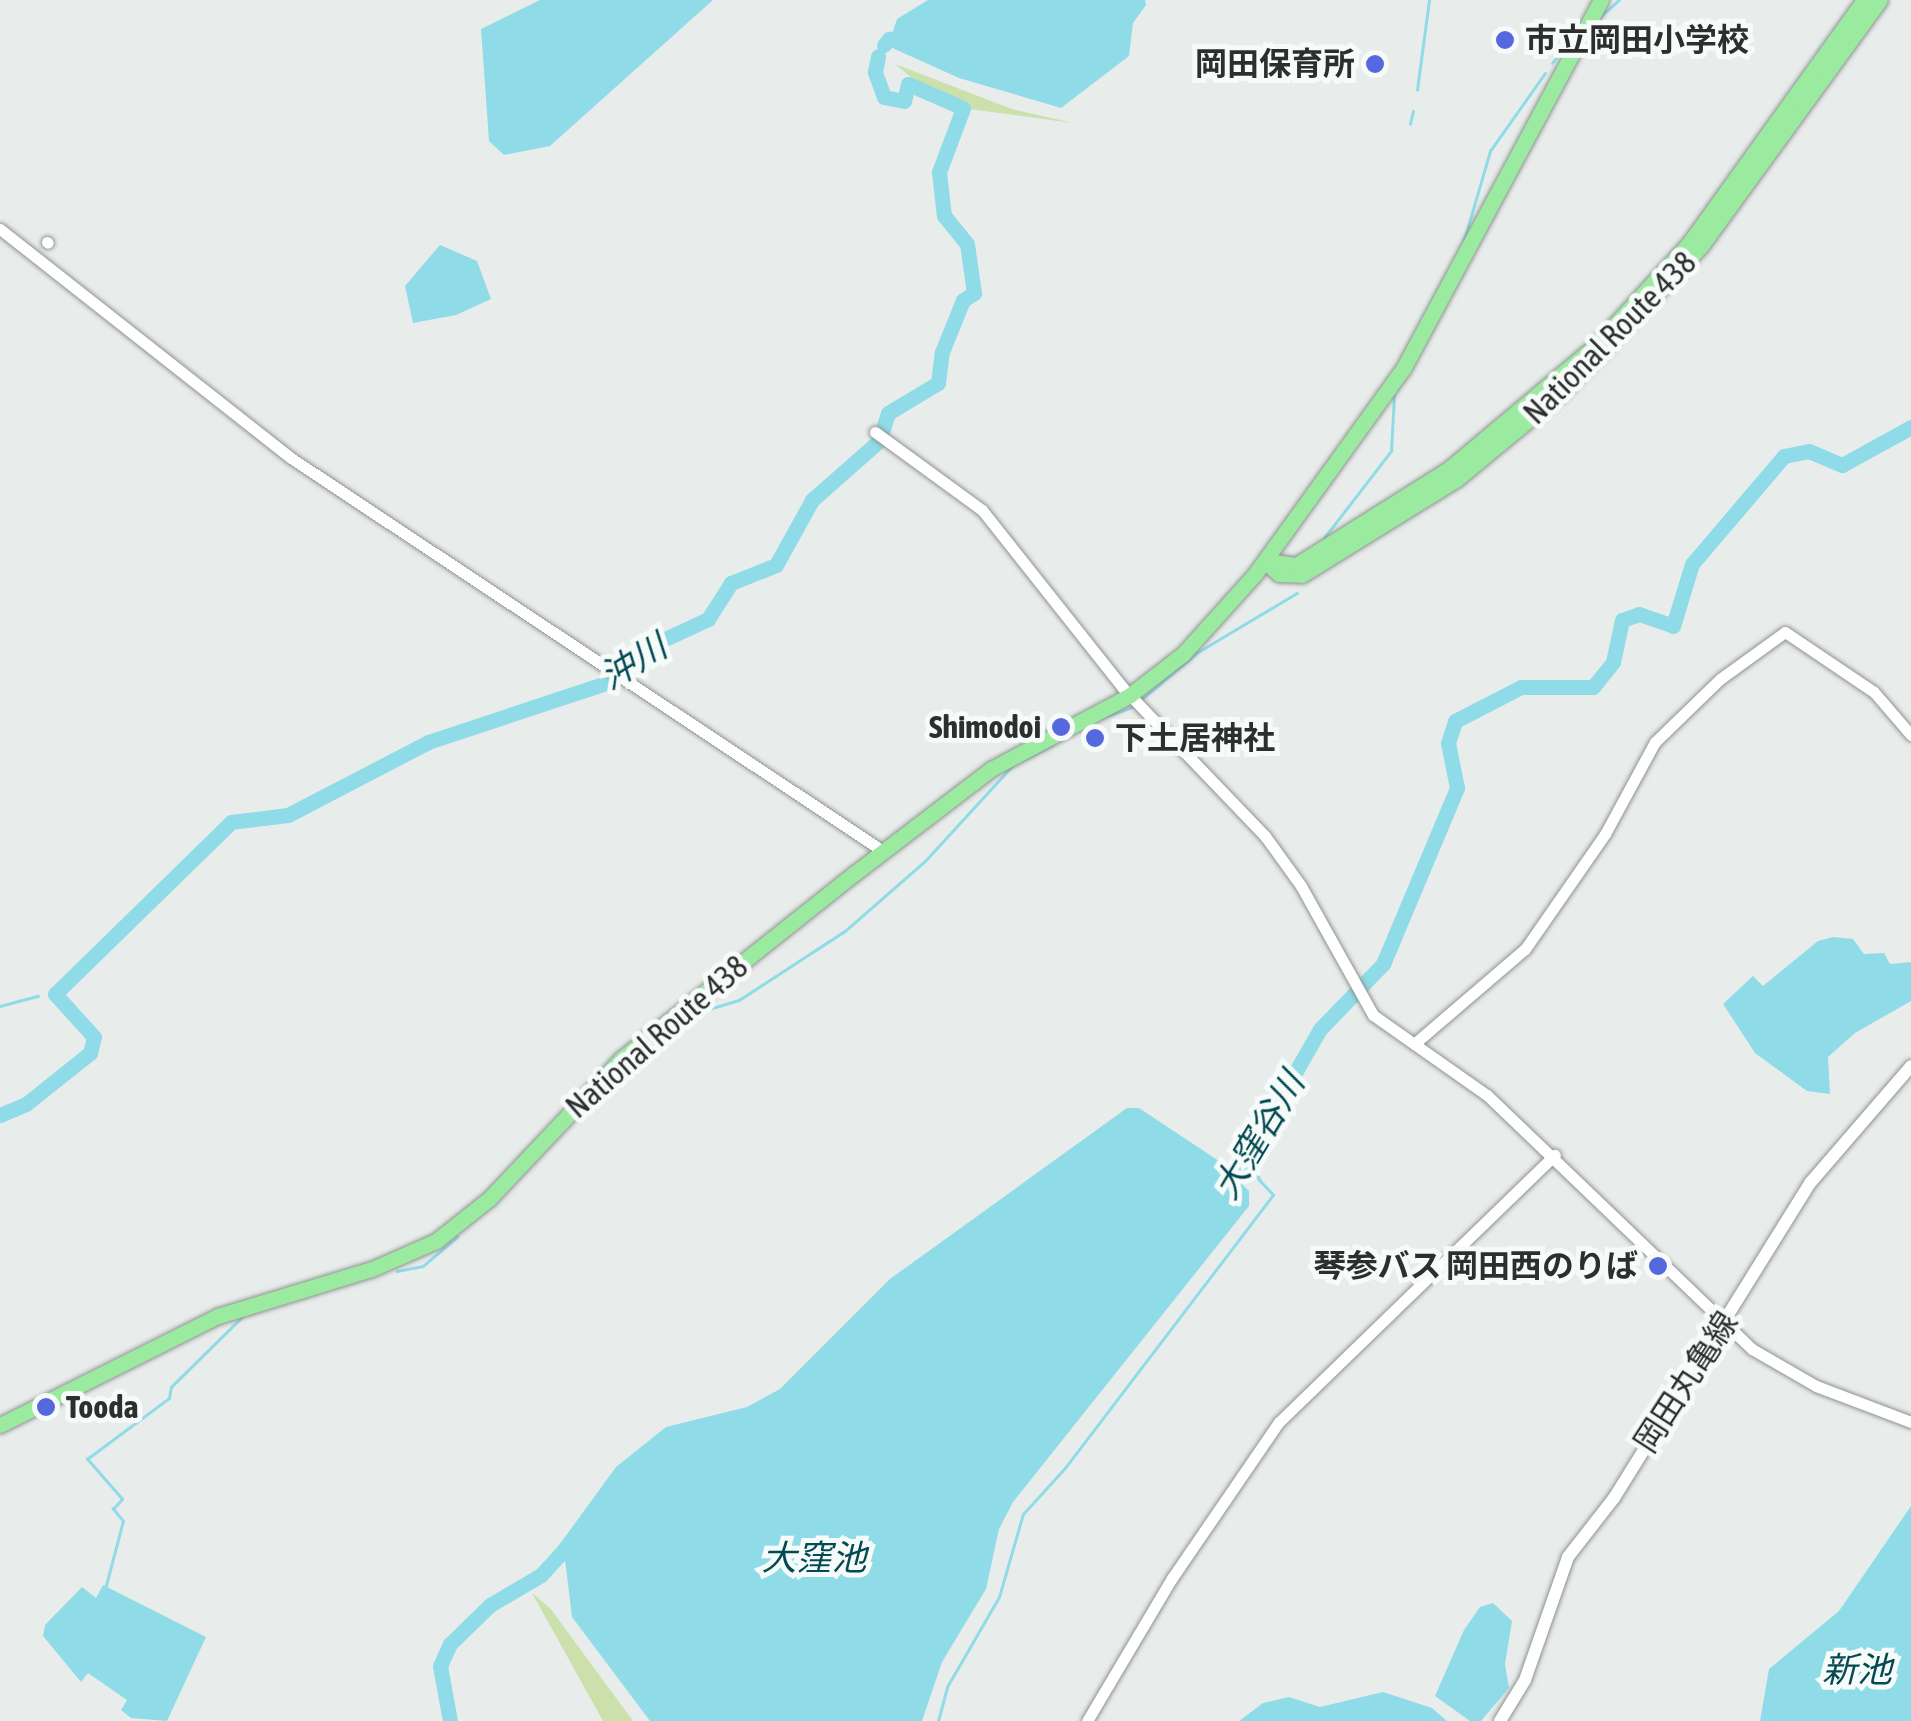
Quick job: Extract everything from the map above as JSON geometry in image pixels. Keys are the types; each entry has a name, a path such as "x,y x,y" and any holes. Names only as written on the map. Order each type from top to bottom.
{"highway":[{"name":"National Route 438","path":"0,1425 218,1316 372,1270 436,1242 490,1198 621,1059 883,851 991,769 1134,700 1209,630 1265,561 1422,339 1601,0"},
{"name":"National Route 438","path":"1265,561 1296,565 1450,468 1555,384 1690,242 1864,0"},
{"name":"National Route 438","path":"1265,561 1279,574 1302,574 1457,479 1561,393 1701,246 1880,0"}],"main road":[{"name":"岡田丸亀線","path":"1500,1721 1525,1680 1559,1574 1723,1326 1811,1182 1911,1066"}],"street":[{"path":"0,229 291,458 883,851"},
{"path":"879,434 982,510 1134,700 1283,860 1354,990 1382,1023 1487,1095 1555,1155 1723,1326 1816,1386 1911,1422"},
{"path":"1414,1044 1526,949 1605,834 1655,742 1720,680 1785,632 1874,692 1911,735"},
{"path":"1087,1721 1172,1578 1279,1422 1555,1155"}],"green space":[{"path":"895,64 1012,109 1073,123 969,109 925,89"},
{"path":"532,1593 550,1608 633,1721 603,1721"}],"water":[{"path":"540,0 713,0 550,146 504,155 489,141 481,29"},
{"path":"928,0 1145,0 1146,5 1133,23 1129,56 1061,108 959,78 888,46 897,19"},
{"path":"440,245 477,261 491,299 456,315 413,323 405,286"},
{"path":"1833,937 1853,939 1864,954 1884,953 1890,964 1911,962 1911,1001 1855,1033 1828,1057 1830,1094 1807,1091 1755,1053 1723,1004 1753,976 1763,986 1818,941"},
{"name":"大窪池","path":"1127,1108 1139,1108 1228,1167 1235,1161 1244,1170 1238,1180 1249,1191 1249,1206 1013,1502 999,1529 986,1589 942,1662 922,1721 650,1721 572,1617 565,1560 554,1552 616,1467 666,1427 747,1407 780,1389 890,1279"},
{"name":"新池","path":"1911,1506 1911,1721 1760,1721 1769,1669 1839,1611"},
{"path":"103,1585 206,1637 167,1721 131,1718 121,1710 127,1700 88,1673 81,1682 43,1636 45,1625 82,1587 96,1598"},
{"path":"1493,1603 1512,1621 1505,1664 1509,1688 1481,1721 1470,1721 1435,1696 1464,1630 1480,1607"},
{"path":"1383,1692 1432,1708 1447,1721 1239,1721 1263,1703 1289,1697 1320,1707"}],"waterway":[{"path":"1417,90 1429,0"},
{"path":"1601,16 1619,0"},
{"path":"1566,44 1573,36"},
{"name":"沖川","path":"884,45 889,39 912,37"},
{"path":"1552,63 1562,50"},
{"name":"沖川","path":"0,1115 26,1104 90,1053 94,1037 55,994 231,822 288,815 428,742 603,684 654,644 708,619 731,583 776,565 812,500 879,441 888,413 938,383 942,352 963,300 974,293 967,244 944,216 939,172 963,108 908,84 904,101 884,97 875,72 878,56"},
{"path":"1464,240 1490,151 1545,73"},
{"path":"1410,124 1413,111"},
{"path":"1324,538 1391,451 1394,396"},
{"name":"大窪谷川","path":"1233,1181 1320,1029 1383,964 1457,788 1448,743 1455,721 1521,687 1593,687 1613,662 1622,620 1639,614 1673,626 1692,564 1784,456 1809,451 1842,465 1911,427"},
{"path":"1142,699 1198,652 1297,593"},
{"path":"1102,718 1132,707"},
{"path":"1023,760 1052,745"},
{"path":"622,1069 699,1012 739,1000 845,931 925,861 1012,766"},
{"name":"沖川","path":"50,995 55,994"},
{"path":"0,1006 38,996"},
{"path":"1244,1163 1251,1162 1260,1180"},
{"path":"938,1721 947,1687 999,1597 1023,1514 1065,1468 1273,1195 1243,1163"},
{"path":"397,1271 423,1266 457,1237"},
{"path":"105,1589 123,1521 113,1509 122,1499 87,1459 169,1398 171,1387 242,1317"},
{"name":"大窪谷川","path":"450,1721 440,1666 450,1644 490,1605 541,1575 571,1542"}],"place":[{"name":"市立岡田小学校","path":"1505,40"},
{"name":"岡田保育所","path":"1375,64"},
{"name":"Shimodoi","path":"1061,727"},
{"name":"下土居神社","path":"1095,738"},
{"name":"琴参バス 岡田西のりば","path":"1658,1266"},
{"name":"Tooda","path":"46,1407"}]}
